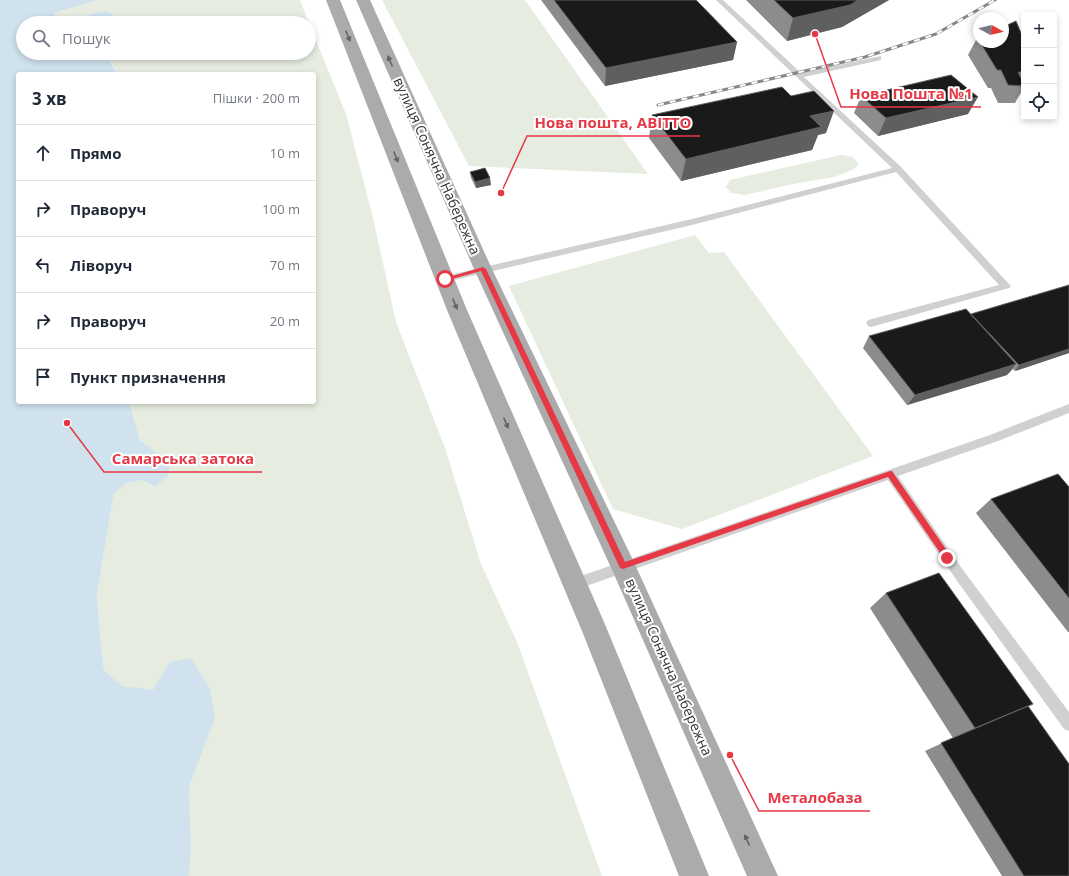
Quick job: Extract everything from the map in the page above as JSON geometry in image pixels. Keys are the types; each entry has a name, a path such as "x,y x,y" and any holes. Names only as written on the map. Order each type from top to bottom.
{"main road":[{"path":"333,0 445,279 575,584 694,876"},
{"name":"вулиця Сонячна Набережна","path":"363,0 483,269 623,566 763,876"}],"lane":[{"path":"719,0 898,169 1006,286 871,323"},
{"path":"799,76 878,58"},
{"path":"445,279 692,222 898,169"},
{"path":"575,584 623,566 994,438 1069,408"},
{"path":"890,474 959,574 1069,724"}],"shaded area":[{"path":"98,0 300,0 306,16 115,16 106,11 82,16 56,16 54,13"},
{"path":"382,0 525,0 648,174 469,166"},
{"path":"316,40 346,114 373,218 396,322 445,448 481,564 517,642 602,876 189,876 191,848 189,787 215,718 170,663 153,691 122,686 104,670 97,594 114,493 127,483 142,480 170,464 140,440 130,404 316,404 316,72 116,72 116,70 109,60 316,60"},
{"path":"841,155 853,157 859,164 852,170 834,177 793,184 745,195 731,193 726,187 730,180"},
{"path":"695,235 709,253 724,252 873,456 682,529 613,509 509,286"}],"water":[{"path":"0,0 98,0 54,13 56,16 16,16 16,60 109,60 116,71 16,72 16,404 130,404 140,440 170,464 168,476 155,486 142,480 127,483 114,493 97,594 104,670 122,686 153,690 170,662 190,658 210,689 215,718 189,787 191,848 189,876 0,876"},
{"path":"106,11 115,16 82,16"}],"building":[{"path":"554,0 696,0 737,42 606,68"},
{"path":"774,0 858,0 850,5 793,18"},
{"path":"1016,21 1021,33 1021,72 1018,72 1021,78 1021,86 1008,85 1001,70 997,70 984,48 1009,48 1009,24"},
{"path":"951,75 978,97 886,118 861,96"},
{"path":"782,87 791,96 814,91 834,111 810,116 821,127 686,159 652,115"},
{"path":"485,168 490,178 475,182 470,172"},
{"path":"1069,285 1069,349 1019,365 971,314"},
{"path":"966,309 1016,364 915,395 869,336"},
{"path":"1058,474 1069,487 1069,598 991,499"},
{"path":"939,573 1033,704 975,728 886,593"},
{"path":"1028,706 1069,764 1069,876 1024,876 941,743"}],"railway":[{"path":"658,105 865,57 936,34 995,0"}],"place":[{"name":"Нова Пошта №1","path":"815,34"},
{"name":"Нова пошта, АВІТТО","path":"501,193"},
{"name":"Самарська затока","path":"67,423"},
{"name":"Металобаза","path":"730,755"}],"route":[{"path":"445,279 483,269 623,566 890,474 947,558"}]}
